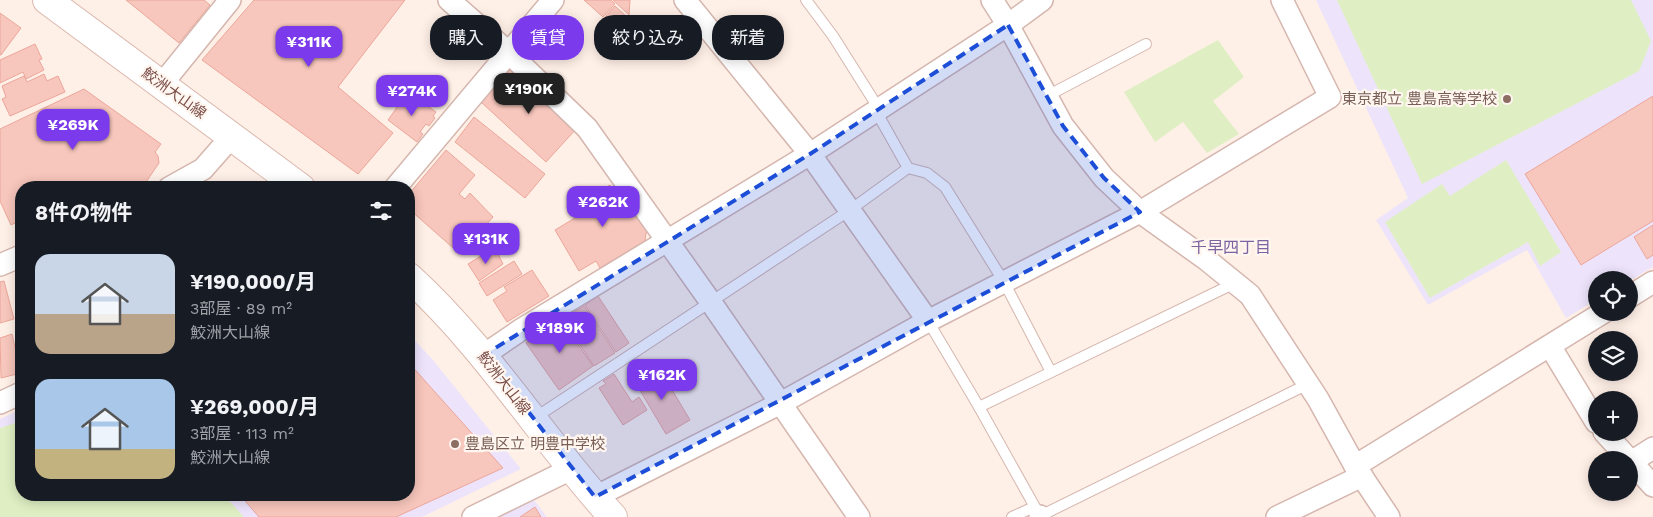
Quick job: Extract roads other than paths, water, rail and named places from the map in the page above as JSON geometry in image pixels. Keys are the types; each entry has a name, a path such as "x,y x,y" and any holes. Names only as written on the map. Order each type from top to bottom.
{"main road":[{"name":"鮫洲大山線","path":"47,0 292,181"},
{"name":"鮫洲大山線","path":"415,283 484,355 571,469 613,517"}],"street":[{"path":"162,84 230,0"},
{"path":"449,0 510,53 586,128 667,240 859,517"},
{"path":"401,181 553,0"},
{"path":"685,0 810,154 928,321"},
{"path":"992,0 1008,25 1063,126 1104,178 1140,212 1207,260 1250,295 1318,399 1358,471 1389,517"},
{"path":"484,355 522,329 810,154 1008,25 1042,0"},
{"path":"595,497 781,403 928,321 1140,212 1330,97 1282,0"},
{"path":"194,181 232,136"},
{"path":"0,265 15,259"},
{"path":"1638,291 1653,282"},
{"path":"1277,517 1358,471 1590,321"},
{"path":"1550,346 1588,409"},
{"path":"0,403 15,396"},
{"path":"1612,441 1622,451"},
{"path":"1638,458 1653,448"},
{"path":"473,517 571,469"},
{"path":"1638,469 1653,486"}],"lane":[{"path":"806,0 833,36 879,109 881,120 908,168 927,173 945,187 1004,282 1051,372"},
{"path":"1047,96 1146,44"},
{"path":"532,420 850,210 908,168"},
{"path":"979,407 1235,283"},
{"path":"928,321 979,407 1038,513"},
{"path":"1012,517 1038,513 1308,384"}],"place":[{"name":"東京都立 豊島高等学校","path":"1507,99"},
{"name":"豊島区立 明豊中学校","path":"455,444"}],"district":[{"name":"千早四丁目","path":"1231,247"}]}
